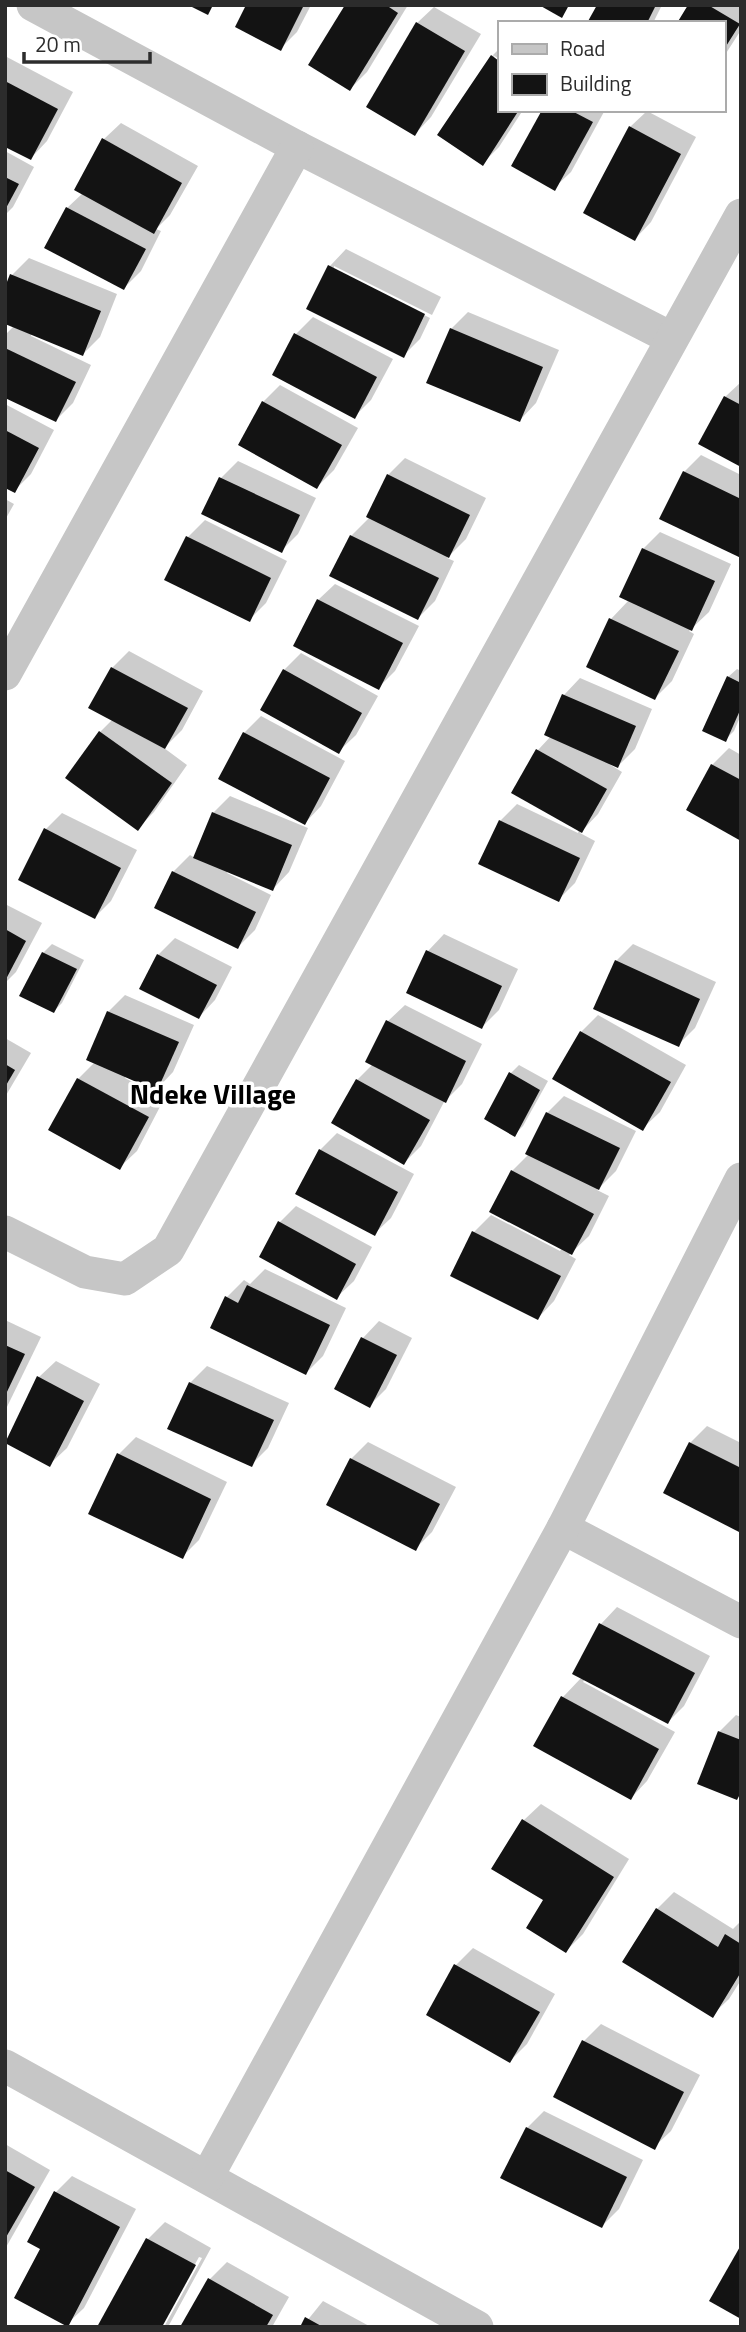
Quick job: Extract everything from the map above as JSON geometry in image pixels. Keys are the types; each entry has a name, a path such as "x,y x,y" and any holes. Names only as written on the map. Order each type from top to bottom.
{"street":[{"path":"33,5 297,147 671,338"},
{"path":"5,674 297,147"},
{"path":"5,1232 85,1272 125,1279 168,1250 741,215"},
{"path":"207,2176 563,1528 740,1180"},
{"path":"563,1528 741,1622"},
{"path":"5,2066 477,2327"}],"building":[{"path":"188,5 213,5 208,15"},
{"path":"246,5 304,5 281,51 235,27"},
{"path":"345,5 386,5 398,13 350,91 308,65"},
{"path":"539,5 569,5 562,18"},
{"path":"597,5 656,5 648,21 588,21"},
{"path":"688,5 708,5 740,24 725,48 725,21 678,21"},
{"path":"416,22 465,51 415,136 366,107"},
{"path":"491,55 498,60 498,112 518,112 483,166 437,135"},
{"path":"5,81 58,109 31,160 5,147"},
{"path":"541,112 574,112 593,122 555,191 511,166"},
{"path":"629,126 681,154 635,241 583,213"},
{"path":"102,138 182,183 154,234 74,190"},
{"path":"5,177 19,184 5,210"},
{"path":"66,207 146,249 124,290 44,248"},
{"path":"328,265 425,314 404,358 306,309"},
{"path":"10,274 101,311 83,356 5,324 5,287"},
{"path":"450,328 543,367 520,422 426,383"},
{"path":"294,333 377,377 355,419 272,375"},
{"path":"5,348 76,382 56,422 5,398"},
{"path":"724,396 741,405 741,467 698,444"},
{"path":"262,401 342,445 317,489 238,445"},
{"path":"5,430 39,448 15,493 5,488"},
{"path":"683,471 741,499 741,558 659,519"},
{"path":"387,474 470,515 449,558 366,517"},
{"path":"219,477 300,515 282,553 201,514"},
{"path":"350,535 439,578 418,620 329,576"},
{"path":"186,536 271,578 250,622 164,580"},
{"path":"642,548 715,581 692,631 619,597"},
{"path":"317,599 403,643 379,690 293,646"},
{"path":"609,618 679,651 655,700 586,667"},
{"path":"111,667 188,708 165,749 88,708"},
{"path":"283,669 362,713 339,754 260,710"},
{"path":"727,676 741,683 741,708 726,742 702,731"},
{"path":"562,694 636,726 618,768 544,735"},
{"path":"99,731 172,783 138,831 65,778"},
{"path":"243,732 330,778 305,825 218,779"},
{"path":"536,749 607,789 582,833 511,793"},
{"path":"711,764 741,780 741,841 686,810"},
{"path":"212,812 292,845 273,891 193,858"},
{"path":"499,820 580,858 559,902 478,864"},
{"path":"44,828 121,868 95,919 18,880"},
{"path":"172,871 256,912 238,949 154,908"},
{"path":"5,929 26,941 5,981"},
{"path":"426,950 502,986 482,1029 406,993"},
{"path":"42,952 77,969 54,1013 19,996"},
{"path":"157,954 217,985 199,1019 139,989"},
{"path":"615,960 700,999 679,1047 593,1009"},
{"path":"107,1011 179,1042 157,1091 86,1060"},
{"path":"386,1020 466,1061 446,1103 365,1062"},
{"path":"580,1031 671,1082 643,1131 552,1079"},
{"path":"5,1064 15,1070 5,1087"},
{"path":"509,1072 540,1090 515,1137 484,1119"},
{"path":"77,1078 149,1117 120,1170 48,1130"},
{"path":"356,1079 430,1120 404,1165 331,1123"},
{"path":"546,1112 620,1148 599,1190 525,1154"},
{"path":"319,1149 398,1192 375,1236 295,1194"},
{"path":"511,1170 594,1214 572,1255 489,1212"},
{"path":"278,1221 356,1264 337,1300 259,1257"},
{"path":"472,1231 561,1276 538,1320 450,1276"},
{"path":"247,1285 330,1325 306,1375 210,1328 225,1296 238,1303"},
{"path":"361,1337 397,1355 370,1408 334,1389"},
{"path":"5,1345 25,1354 5,1396"},
{"path":"37,1376 84,1401 50,1467 5,1443"},
{"path":"189,1382 274,1420 252,1467 167,1429"},
{"path":"689,1442 741,1468 741,1533 663,1493"},
{"path":"117,1453 211,1499 183,1559 88,1514"},
{"path":"350,1458 440,1504 416,1551 326,1505"},
{"path":"599,1623 695,1673 668,1724 572,1674"},
{"path":"561,1696 659,1749 631,1800 533,1746"},
{"path":"718,1731 741,1740 741,1792 737,1800 697,1784"},
{"path":"522,1819 614,1877 566,1953 526,1928 543,1900 491,1869"},
{"path":"656,1908 718,1947 725,1934 741,1944 741,1972 713,2018 622,1962"},
{"path":"454,1964 540,2012 510,2063 426,2015"},
{"path":"582,2040 684,2092 655,2150 553,2097"},
{"path":"526,2127 627,2177 602,2228 500,2178"},
{"path":"5,2170 35,2187 5,2239"},
{"path":"54,2191 120,2227 68,2327 14,2298 40,2249 27,2242"},
{"path":"146,2238 196,2265 162,2327 97,2327"},
{"path":"741,2245 741,2319 709,2301"},
{"path":"208,2278 273,2315 266,2327 180,2327"},
{"path":"305,2317 323,2327 300,2327"}],"district":[{"name":"Ndeke Village","path":"213,1094"}]}
